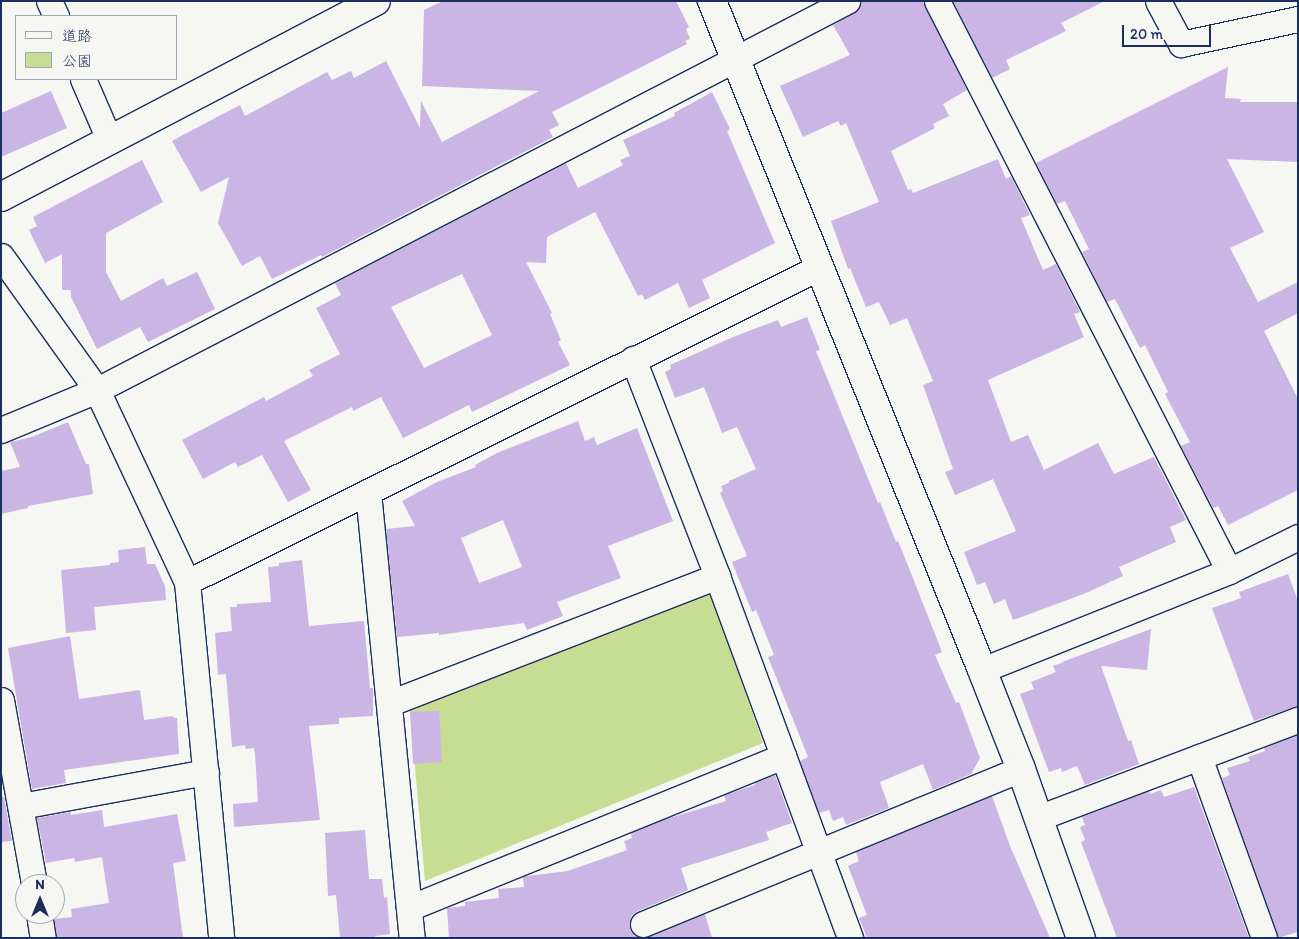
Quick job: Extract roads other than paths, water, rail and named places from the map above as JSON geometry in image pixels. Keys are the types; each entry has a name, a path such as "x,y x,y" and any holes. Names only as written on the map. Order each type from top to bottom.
{"street":[{"path":"49,1 56,15"},
{"path":"1,197 376,1"},
{"path":"712,1 1021,769 1081,938"},
{"path":"1,430 97,390 847,1"},
{"path":"937,1 1229,571"},
{"path":"1158,1 1181,44 1298,19"},
{"path":"83,80 109,139"},
{"path":"1,256 97,390 186,582 206,772 220,938"},
{"path":"186,582 818,268"},
{"path":"634,359 819,852 844,935"},
{"path":"368,492 412,938"},
{"path":"982,670 1229,571 1298,537"},
{"path":"390,703 717,576"},
{"path":"1,700 32,874"},
{"path":"1038,818 1298,720"},
{"path":"409,908 783,756"},
{"path":"1199,757 1264,938"},
{"path":"643,924 1021,769"},
{"path":"21,806 206,772"},
{"path":"41,924 43,938"}]}
